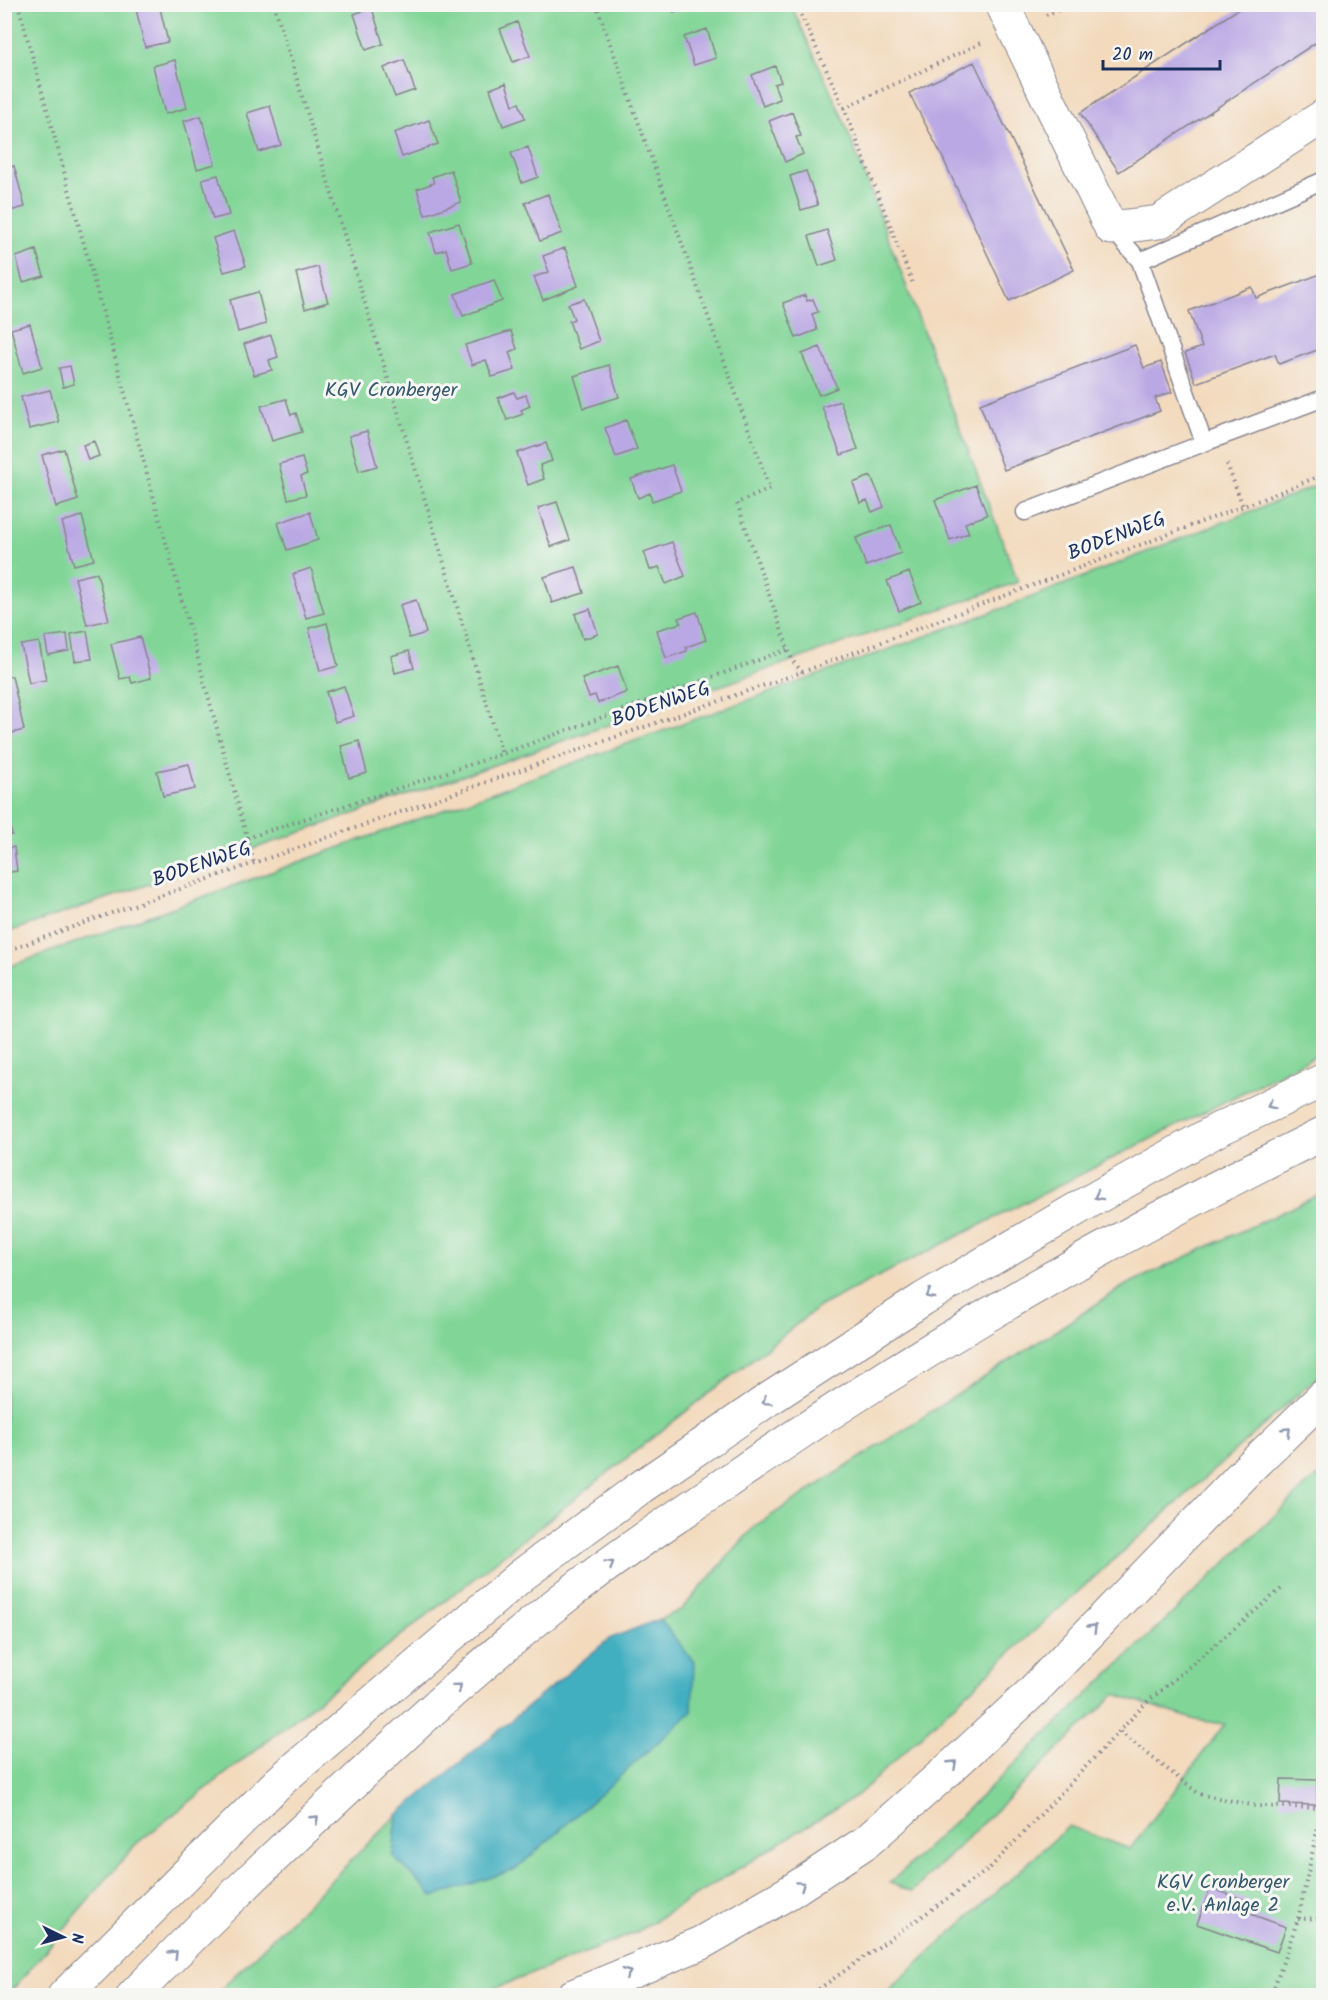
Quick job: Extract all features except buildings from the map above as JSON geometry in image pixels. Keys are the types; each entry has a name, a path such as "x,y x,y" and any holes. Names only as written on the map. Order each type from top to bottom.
{"main road":[{"path":"1008,16 1111,228 1159,222 1323,116"},
{"path":"64,1995 280,1781 522,1575 641,1487 769,1399 923,1299 1092,1200 1210,1135 1323,1080"},
{"path":"133,1995 205,1922 430,1711 571,1592 783,1443 942,1342 1094,1253 1246,1171 1323,1133"},
{"path":"573,1995 701,1943 788,1893 866,1842 1030,1693 1250,1467 1323,1396"}],"lane":[{"path":"1140,261 1323,180"},
{"path":"1111,228 1140,261 1204,442"},
{"path":"1025,512 1323,398"}],"path":[{"path":"18,4 254,863"},
{"path":"274,4 502,754"},
{"path":"596,4 770,489 736,503 792,660 802,672"},
{"path":"796,4 844,108 914,284"},
{"path":"844,108 1008,16 1075,4"},
{"name":"BODENWEG","path":"4,952 802,672 1323,474"},
{"path":"1239,495 1243,506"},
{"path":"247,838 502,754 789,649"},
{"path":"809,1995 989,1869 1146,1703 1281,1589"},
{"path":"1120,1732 1199,1794 1256,1806 1322,1808 1298,1919 1271,1995"},
{"path":"1298,1919 1323,1918"}],"green space":[{"name":"KGV Cronberger","path":"4,5 791,5 842,116 1018,582 5,933"},
{"path":"1323,483 1323,1052 820,1306 136,1844 8,1995 5,1995 5,968 1009,606"},
{"path":"1323,1193 1323,1372 1013,1650 859,1794 635,1933 478,1995 214,1996 397,1815 393,1856 693,1662 660,1619 681,1610 755,1526 1126,1285"},
{"name":"KGV Cronberger e.V. Anlage 2","path":"1323,1473 1323,1995 882,1996 1069,1826 1130,1849 1225,1724 1196,1720 1115,1694 912,1892 890,1883 1307,1485"}],"water":[{"path":"660,1619 694,1662 692,1712 516,1869 433,1897 393,1856 397,1815 609,1639"}]}
